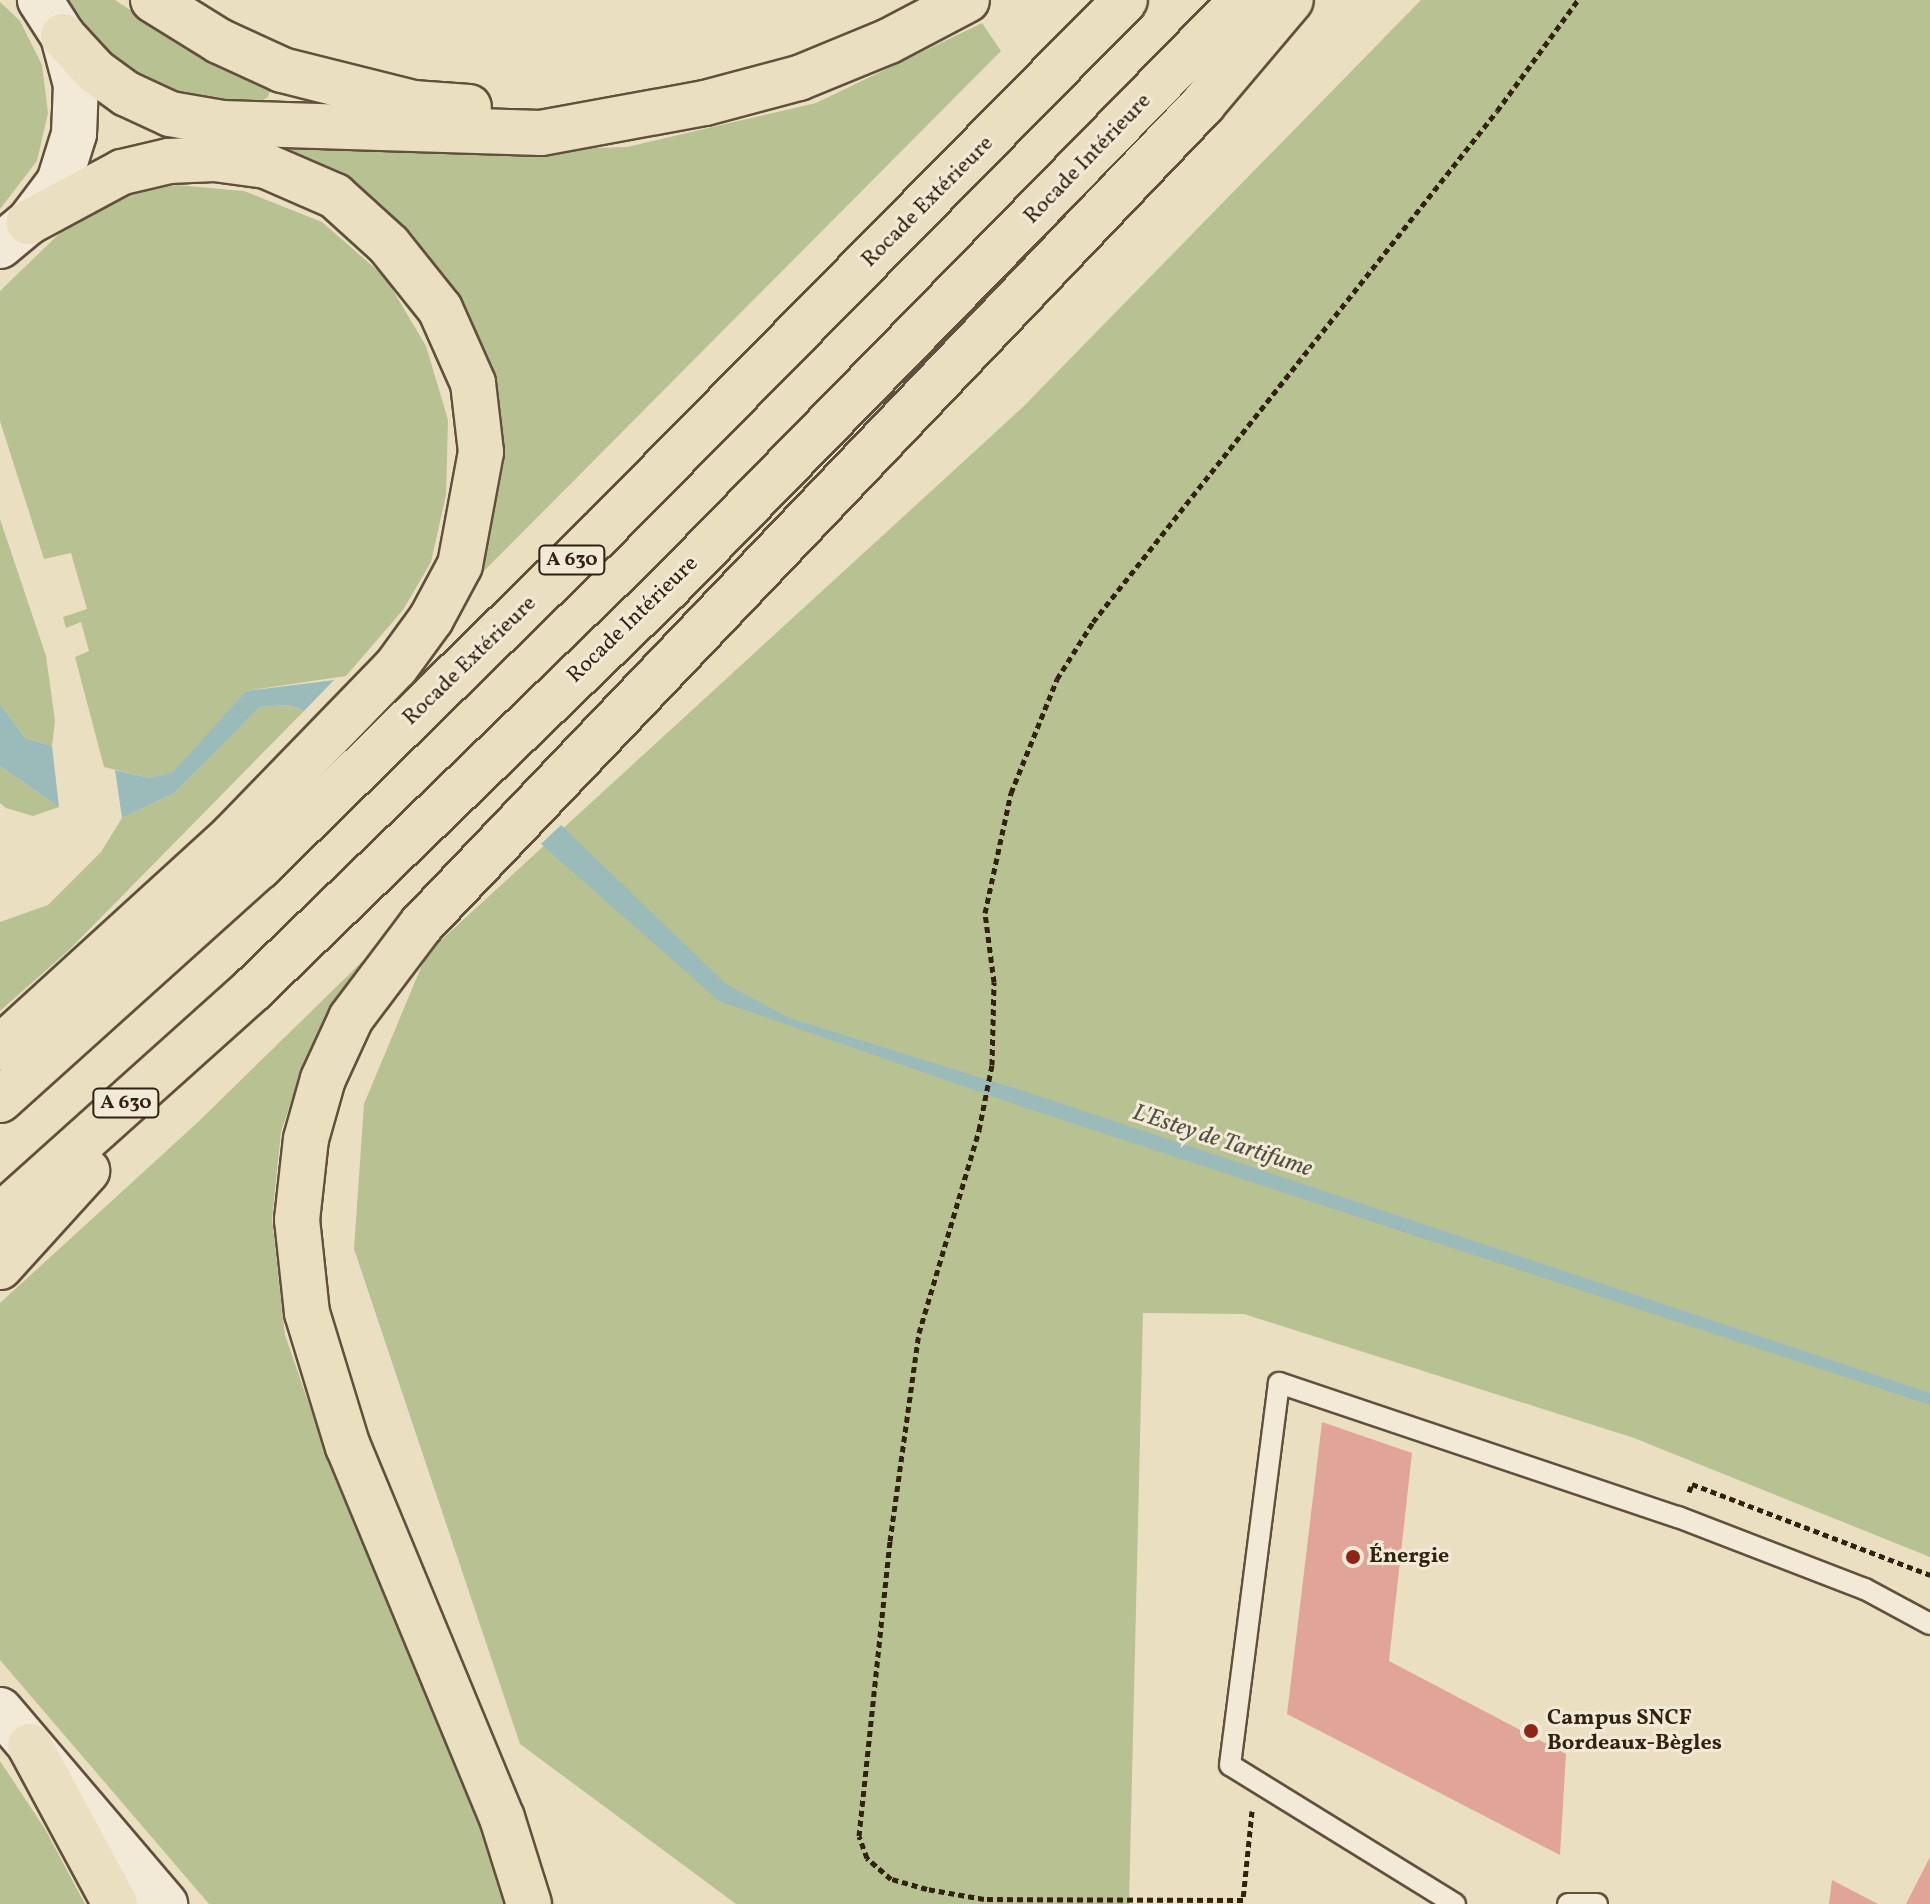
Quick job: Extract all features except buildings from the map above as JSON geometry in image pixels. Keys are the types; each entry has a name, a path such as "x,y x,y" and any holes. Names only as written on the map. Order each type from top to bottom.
{"highway":[{"path":"153,0 219,41 282,70 351,89 413,103 615,118"},
{"path":"51,18 95,71 127,94 170,114 222,123 541,133 705,103 799,78 889,41 967,0"},
{"name":"Rocade Extérieure","path":"0,1100 259,867 605,528 1125,0"},
{"name":"Rocade Intérieure","path":"0,1216 252,990 668,588 1242,0"},
{"path":"529,1904 502,1818 348,1447 307,1313 297,1220 306,1139 323,1079 351,1018 421,925 1203,104 1291,0"},
{"path":"0,1048 232,836 396,667 431,619 460,565 481,452 473,383 440,309 389,245 335,196 266,166 214,159 169,161 122,172 14,234"},
{"path":"0,1267 252,990"},
{"path":"30,1746 115,1904"}],"main road":[{"path":"14,234 59,182 74,134 76,85 51,18"},
{"path":"0,1710 165,1904"}],"lane":[{"path":"1455,1904 1230,1765 1279,1383 1678,1517 1865,1589 1930,1624"},
{"path":"1568,1904 1597,1904"}],"path":[{"path":"979,1130 992,1065 994,982 985,913 1011,793 1057,679 1198,484 1497,111 1578,0"}],"green space":[{"path":"65,0 115,0 194,52 271,88 268,97 254,106 175,103 102,59"},
{"path":"1421,0 1930,0 1930,1557 1634,1438 1244,1314 1143,1313 1129,1904 736,1904 520,1744 354,1249 364,1104 427,953 1023,407"},
{"path":"0,2 20,21 42,65 48,113 37,161 0,209"},
{"path":"982,23 1001,51 478,577 476,340 240,140 437,153 627,147 816,103"},
{"path":"176,185 244,191 322,222 385,277 426,346 448,420 446,495 431,562 403,610 346,676 246,691 174,772 150,778 104,767 75,657 89,651 81,622 66,628 63,617 87,609 71,553 44,559 0,421 0,291 63,230 128,194"},
{"path":"0,519 46,656 55,721 52,746 25,738 0,704"},
{"path":"289,705 304,711 69,950 0,1011 0,922 48,905 101,852 122,818 175,793 260,707"},
{"path":"0,766 59,807 33,816 6,808 0,803"},
{"path":"376,948 302,1069 281,1132 272,1219 285,1335 335,1479 456,1760 508,1904 209,1904 0,1660 0,1303 197,1123"},
{"path":"0,1761 45,1829 85,1904 0,1904"}],"water":[{"path":"334,680 304,711 289,705 260,707 175,793 122,818 115,770 150,778 173,772 246,691"},
{"path":"0,704 25,738 52,746 59,807 0,766"},
{"path":"561,825 726,984 789,1018 1024,1091 1930,1393 1930,1405 1020,1106 719,1001 541,844"}],"place":[{"name":"Énergie","path":"1353,1557"},
{"name":"Campus SNCF Bordeaux-Bègles","path":"1531,1731"}],"water label":[{"name":"L'Estey de Tartifume","path":"1222,1142"}]}
